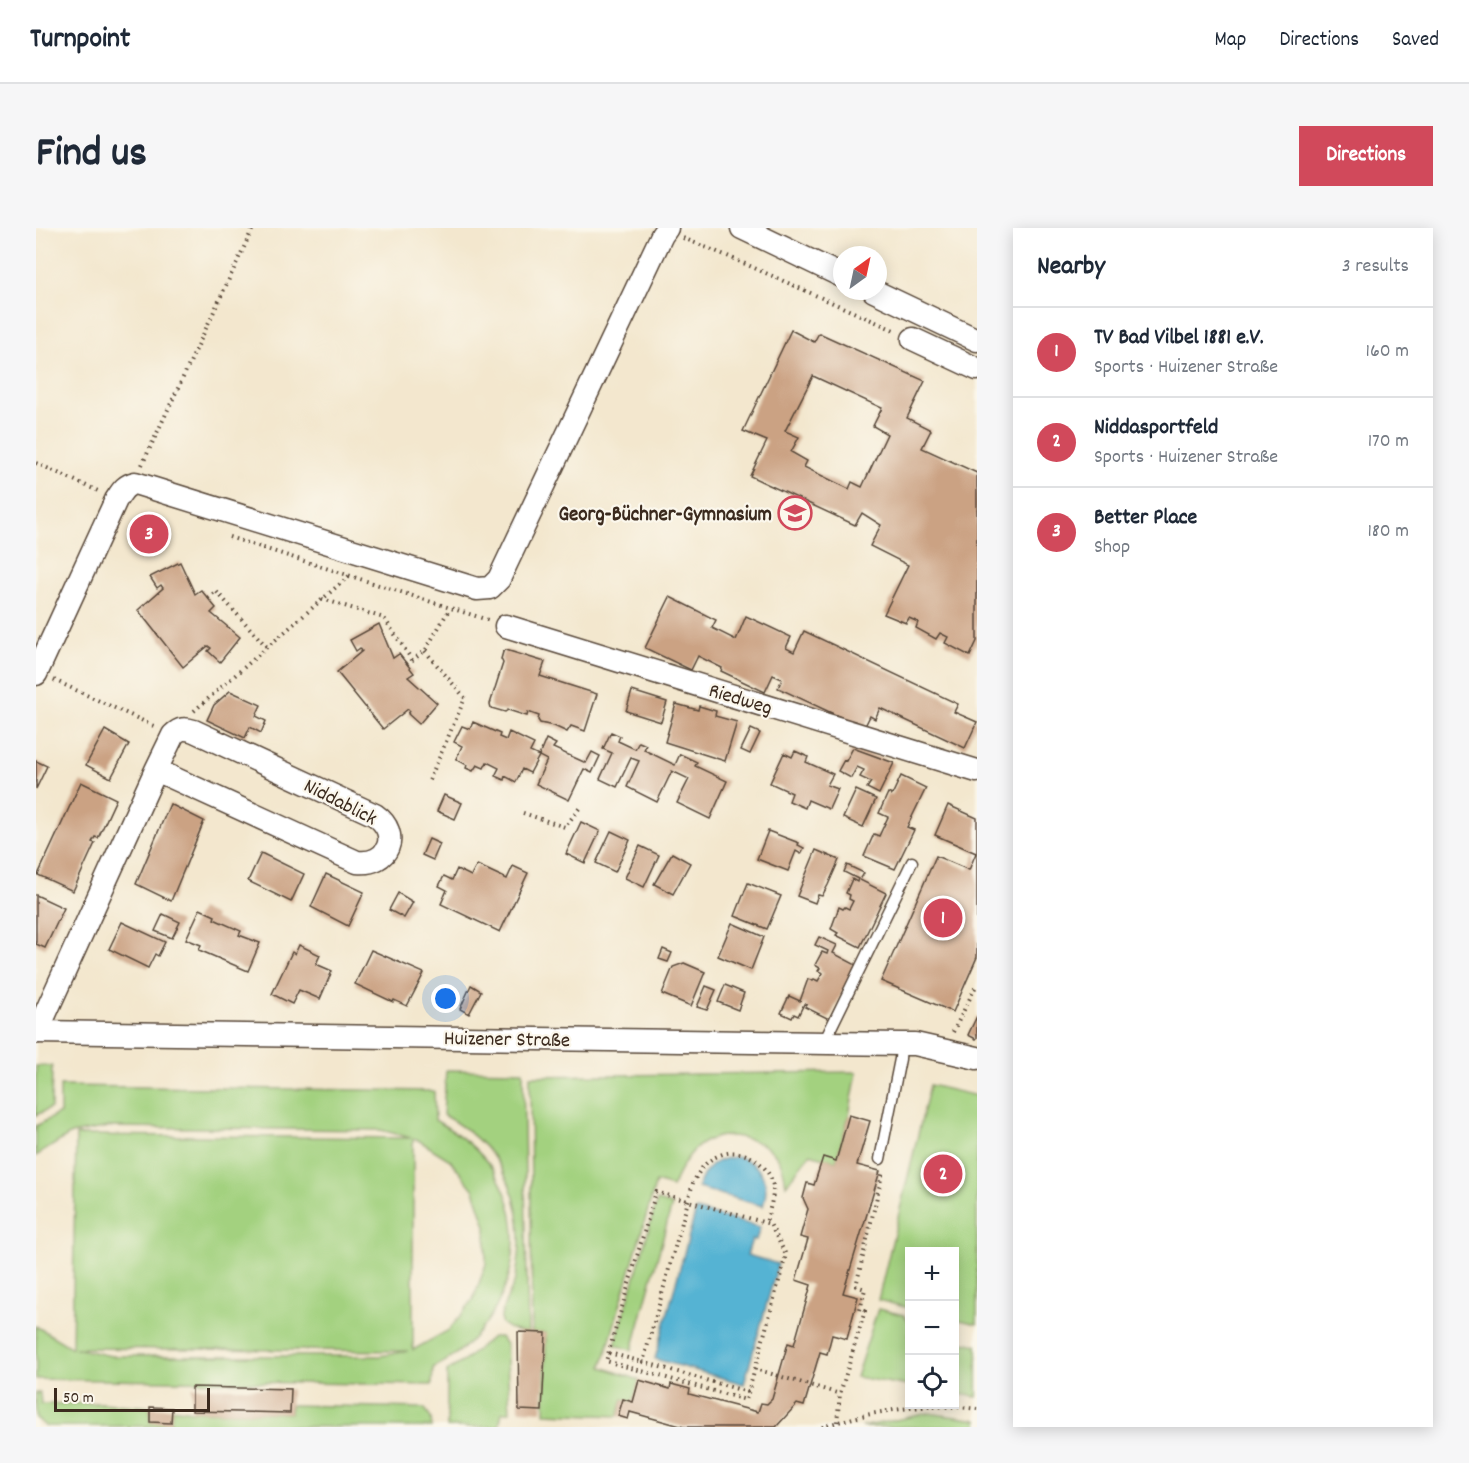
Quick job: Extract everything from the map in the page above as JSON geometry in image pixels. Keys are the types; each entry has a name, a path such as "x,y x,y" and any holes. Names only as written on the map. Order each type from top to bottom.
{"street":[{"path":"742,228 833,272"},
{"path":"36,673 117,500 128,484 135,483 477,590 490,588 499,579 666,229"},
{"path":"887,297 977,340"},
{"path":"913,339 977,369"},
{"name":"Riedweg","path":"506,626 977,771"},
{"path":"37,1032 156,770 180,732"},
{"name":"Niddablick","path":"156,770 357,862 377,861 384,854 390,834 383,821 375,815 180,732"},
{"name":"Huizener Straße","path":"37,1032 901,1044 944,1050 977,1058"}],"lane":[{"path":"824,1042 912,862"},
{"path":"880,1159 901,1044"}],"path":[{"path":"135,483 253,228"},
{"path":"666,229 913,339"},
{"path":"36,463 117,500"},
{"path":"227,536 506,626"},
{"path":"36,673 180,732 196,708 349,576"},
{"path":"208,598 216,591 267,647"},
{"path":"322,599 384,618 412,660"},
{"path":"406,664 425,651 450,608"},
{"path":"425,651 465,698 429,782"},
{"path":"523,813 565,827 581,806"},
{"path":"944,1050 977,984"},
{"path":"643,1362 688,1201 696,1177 708,1161 731,1152 746,1154 765,1168 773,1186 766,1223"},
{"path":"837,1422 840,1394 865,1311 860,1310 866,1289 856,1286 881,1182 883,1168 880,1159"},
{"path":"656,1192 688,1201 770,1224 786,1256 746,1400 606,1361 656,1192"},
{"path":"609,1353 748,1392"},
{"path":"755,1369 840,1394"},
{"path":"822,1427 918,1406 977,1409"}],"green space":[{"path":"36,1066 52,1066 51,1108 36,1115"},
{"path":"446,1070 523,1071 528,1333 514,1330 501,1323 503,1307 515,1280 519,1254 520,1230 516,1206 499,1164 465,1129 443,1115"},
{"path":"857,1072 849,1115 836,1161 810,1154 786,1185 780,1161 768,1148 751,1140 732,1136 713,1138 694,1150 672,1187 656,1182 602,1367 639,1380 633,1402 623,1399 618,1416 545,1413 546,1333 532,1333 530,1076"},
{"path":"930,1085 977,1096 977,1324 959,1320 959,1247 905,1247 905,1307 878,1300"},
{"path":"60,1086 434,1091 435,1120 460,1136 481,1155 493,1170 507,1197 513,1225 513,1254 507,1282 495,1309 479,1332 458,1353 433,1368 432,1385 36,1379 36,1326 72,1348 76,1135 411,1138 381,1130 109,1127 71,1134 36,1156 36,1126 60,1113","holes":["413,1139 450,1160 474,1190 486,1226 486,1264 473,1300 449,1330 413,1350","75,1348 408,1351 380,1356 111,1356"]},
{"path":"657,1201 672,1205 632,1350 615,1345"},
{"path":"878,1309 904,1315 905,1385 856,1377"},
{"path":"492,1337 500,1337 506,1344 510,1412 502,1412 499,1427 447,1427 447,1371 464,1361"},
{"path":"959,1341 977,1345 977,1397 959,1394"},
{"path":"36,1393 40,1393 41,1404 101,1403 150,1407 150,1422 171,1423 172,1408 192,1411 290,1413 291,1405 424,1408 430,1417 431,1427 45,1426 36,1418"},
{"path":"929,1413 977,1420 977,1427 862,1427"}],"water":[{"path":"736,1157 752,1164 762,1175 766,1189 763,1206 698,1188 711,1165 722,1159"},
{"path":"696,1210 760,1227 756,1240 752,1239 747,1255 778,1264 744,1384 655,1359"}],"building":[{"path":"791,330 814,342 819,333 925,381 907,418 931,430 922,448 977,473 977,641 970,656 945,643 948,637 940,633 936,639 916,628 918,622 909,618 906,623 884,614 908,565 870,546 881,525 862,513 855,525 750,476 767,441 743,431","holes":["813,376 882,408 873,426 887,434 862,487 852,482 849,489 804,467 807,461 791,452 799,437 785,431"]},
{"path":"139,518 169,532 160,550 130,536"},
{"path":"180,562 195,594 201,590 216,608 211,613 240,637 220,662 208,651 211,648 208,646 183,667 138,610 163,588 161,585 157,588 150,577"},
{"path":"670,597 716,620 712,628 736,640 746,616 791,637 786,648 794,652 804,631 958,704 954,712 977,722 965,748 880,708 875,719 870,716 864,728 778,688 782,679 773,675 765,692 721,671 722,668 698,656 691,670 645,648"},
{"path":"379,624 393,658 399,654 414,673 408,677 437,703 419,724 408,714 410,711 408,709 383,729 337,672 362,651 360,648 356,651 350,640"},
{"path":"506,650 545,662 540,676 597,694 585,731 571,726 567,732 540,723 539,716 528,712 527,716 491,708 490,704 503,663 501,659"},
{"path":"230,691 261,705 256,716 266,721 261,733 250,727 245,738 207,720 214,705"},
{"path":"632,691 667,702 661,722 626,711"},
{"path":"676,704 698,710 699,706 716,711 715,716 737,722 725,761 665,742"},
{"path":"473,722 500,734 499,737 506,740 509,732 534,744 530,752 539,756 530,773 522,769 516,782 505,776 504,780 495,776 499,768 487,762 484,768 477,765 473,771 466,768 467,765 456,759 462,746 454,742 462,726 470,729"},
{"path":"751,729 760,733 750,754 741,750"},
{"path":"105,730 129,744 111,778 86,765"},
{"path":"611,732 620,736 618,741 635,749 639,742 646,745 644,750 675,765 680,754 697,762 695,766 727,781 710,819 677,803 689,779 672,771 657,802 627,787 639,761 631,758 617,787 600,779 612,753 603,749"},
{"path":"546,739 556,744 553,748 586,763 592,752 600,756 592,773 584,769 569,800 536,784 547,760 539,756"},
{"path":"853,748 894,763 879,794 867,788 871,782 860,777 864,770 857,767 851,778 838,771"},
{"path":"795,751 808,757 806,762 833,774 827,785 838,789 829,809 808,800 805,808 789,801 792,793 770,783 784,753 792,757"},
{"path":"36,761 47,766 36,789"},
{"path":"901,776 926,788 907,827 914,830 895,869 864,856 874,834 879,836 888,817 879,813 888,793 892,795"},
{"path":"81,782 116,799 98,838 95,837 92,842 95,843 73,891 38,875"},
{"path":"856,790 876,799 863,827 843,818"},
{"path":"444,795 462,803 455,819 437,811"},
{"path":"170,804 204,821 171,901 136,884"},
{"path":"948,805 977,818 977,957 953,1012 881,981 936,856 969,870 976,853 935,835"},
{"path":"581,822 600,831 585,863 566,854"},
{"path":"611,831 630,840 615,872 596,863"},
{"path":"768,831 799,843 798,845 804,848 801,854 796,851 788,871 757,859"},
{"path":"429,839 440,844 433,860 422,855"},
{"path":"640,846 659,855 644,887 625,878"},
{"path":"816,850 839,860 822,896 818,895 815,903 797,896"},
{"path":"261,853 304,874 291,902 248,881"},
{"path":"672,853 690,863 673,894 654,884"},
{"path":"477,865 507,879 513,866 528,873 500,932 441,904 447,890 439,886 444,876 452,880 457,869 471,876"},
{"path":"847,865 864,873 860,880 886,893 860,947 836,935 838,933 831,929 839,907 849,909 853,901 846,893 852,879 857,882 858,879 844,872"},
{"path":"326,874 364,892 348,926 311,907"},
{"path":"748,883 781,896 767,929 735,916"},
{"path":"398,893 413,902 404,918 389,910"},
{"path":"36,895 64,908 45,948 36,944"},
{"path":"200,909 215,916 214,919 241,931 239,935 260,943 248,971 199,950 201,945 186,939"},
{"path":"163,914 180,922 172,938 155,931"},
{"path":"122,922 165,942 158,956 155,954 148,968 109,949"},
{"path":"732,923 764,937 751,970 718,956"},
{"path":"819,937 837,945 833,953 856,965 829,1019 805,1007 807,1005 804,1004 798,1016 794,1014 792,1018 781,1013 789,996 800,1001 808,979 818,981 823,973 818,971 820,968 815,965 822,952 827,954 828,951 815,945"},
{"path":"299,945 320,955 316,964 332,971 320,999 299,990 292,1004 272,994 292,952 295,954"},
{"path":"663,949 672,953 668,962 659,959"},
{"path":"371,950 424,973 407,1006 355,984"},
{"path":"684,963 705,972 691,1006 662,994 673,967"},
{"path":"471,985 481,991 469,1014 460,1009"},
{"path":"725,985 744,993 738,1010 718,1002"},
{"path":"706,986 716,990 707,1010 697,1007"},
{"path":"977,1016 977,1038 976,1039 968,1035"},
{"path":"849,1115 870,1121 857,1165 880,1171 843,1293 858,1297 847,1339 832,1335 827,1354 820,1352 804,1406 797,1404 776,1427 684,1427 630,1412 628,1419 618,1416 623,1399 633,1402 639,1380 670,1389 671,1384 690,1389 689,1394 758,1412 761,1403 767,1404 772,1399 788,1343 794,1345 811,1285 796,1280 808,1239 800,1237 808,1209 803,1198 807,1183 814,1185 823,1157 836,1161"},
{"path":"518,1332 546,1333 542,1411 519,1410"},
{"path":"192,1387 291,1389 290,1413 192,1411"},
{"path":"150,1407 172,1408 171,1423 150,1422"}],"place":[{"name":"Georg-Büchner-Gymnasium","path":"795,513"},
{"name":"Better Place","path":"149,534"},
{"name":"TV Bad Vilbel 1881 e.V.","path":"943,918"},
{"name":"Niddasportfeld","path":"943,1174"}]}
